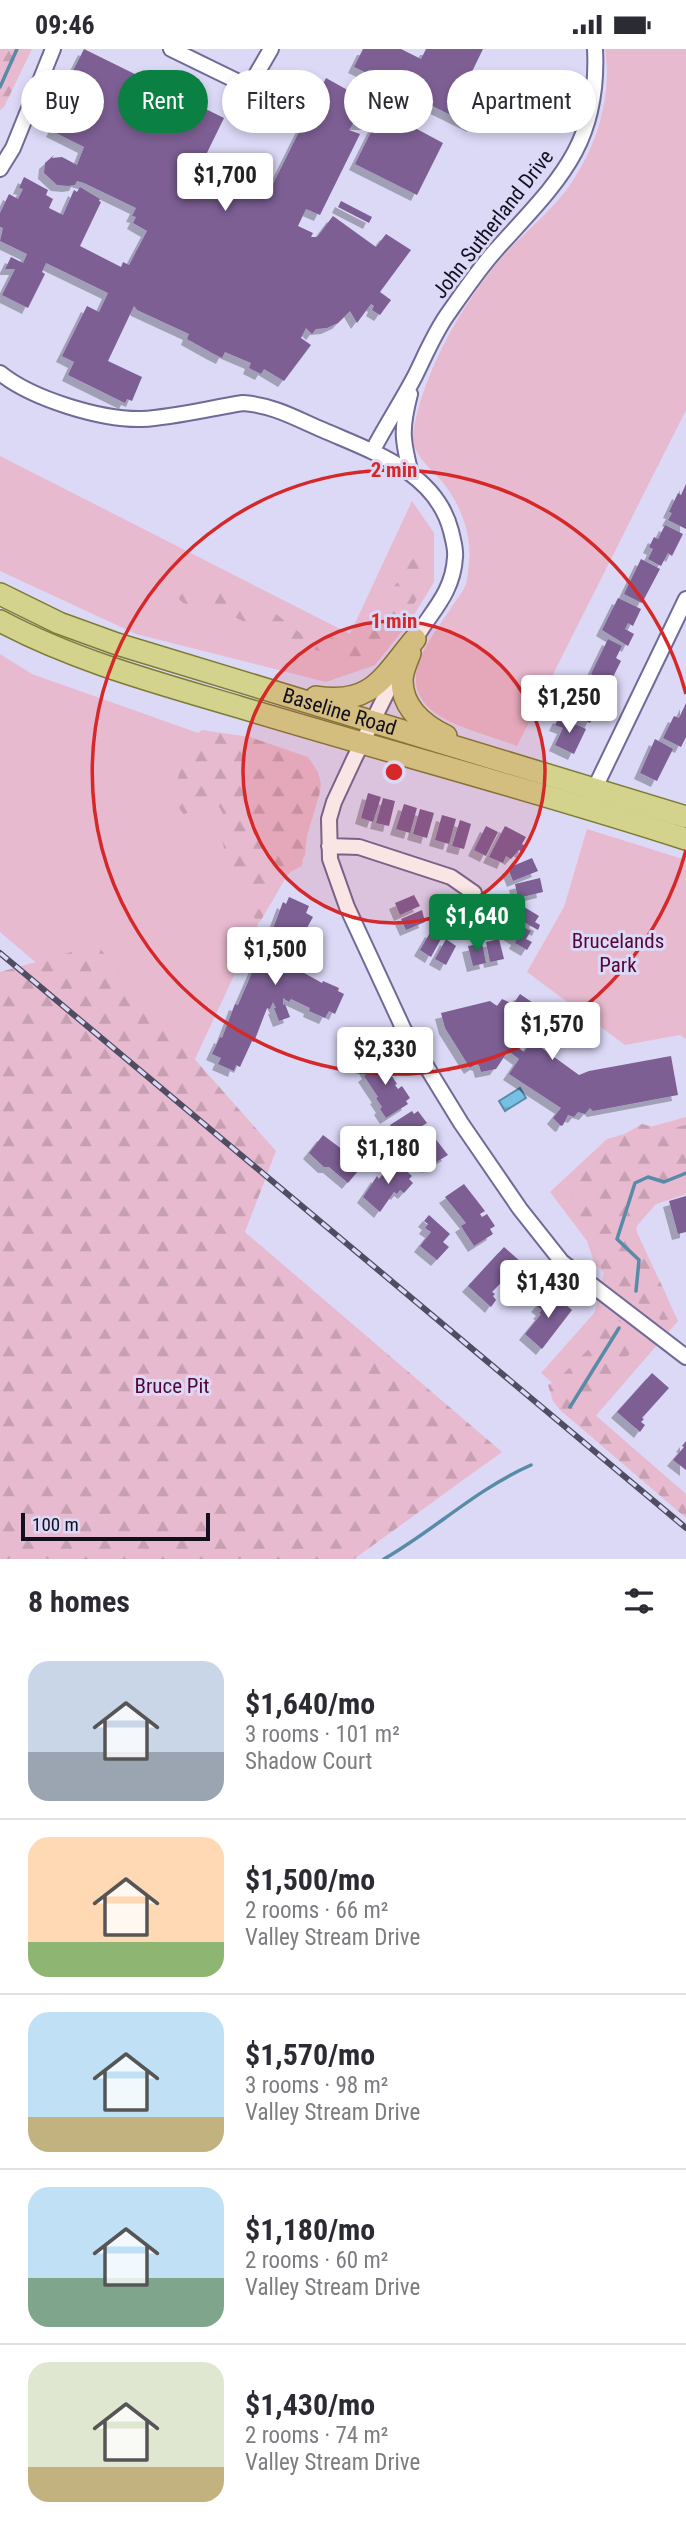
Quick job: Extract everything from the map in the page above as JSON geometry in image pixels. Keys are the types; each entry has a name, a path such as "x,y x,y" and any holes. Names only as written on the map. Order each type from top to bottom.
{"main road":[{"name":"Baseline Road","path":"0,594 88,634 492,758 686,839"},
{"name":"Baseline Road","path":"0,621 26,635 107,666 361,744 590,798 686,817"},
{"path":"259,687 333,699 350,698 369,691 378,684 415,639"},
{"path":"415,639 401,679 409,706 420,721 431,729 492,758"}],"street":[{"path":"0,169 13,148 54,49"},
{"path":"172,49 249,87 271,49"},
{"name":"John Sutherland Drive","path":"373,450 450,311 493,253 550,191 578,148 588,124 593,99 595,49"},
{"path":"0,373 42,398 98,413 133,418 160,418 256,403 373,450 411,474 433,493 446,514 456,553 454,572 447,591 415,639 371,722 334,802 329,819 330,859 347,907 404,1030 461,1123 520,1209 562,1262 686,1357"},
{"name":"John Sutherland Drive","path":"411,474 403,444 402,425 413,379"},
{"path":"590,798 686,600"},
{"path":"328,846 359,847 451,877 474,893"}],"green space":[{"path":"0,49 32,49 4,107 0,110"},
{"path":"605,49 686,49 686,410 517,746 443,718 426,705 418,691 416,677 419,662 465,586 469,542 456,502 417,452 414,445 414,427 427,383 458,319 484,280 564,193 585,161 604,106 607,68"},
{"path":"0,456 350,634 412,501 434,533 434,582 411,620 375,665 326,682 136,634 0,571"},
{"path":"419,535 427,552 429,567 426,582 412,608 411,620 363,660 337,661 322,652 270,634 209,605 191,606 183,603 174,594 175,589 180,586 217,588 247,605 276,614 300,633 318,632 342,642 354,642 372,623 405,571 407,538"},
{"path":"0,654 32,674 311,773 302,866 280,877 182,1087 0,932"},
{"path":"202,730 250,737 308,757 318,772 321,784 307,836 305,856 286,877 260,922 251,915 247,891 223,856 226,852 222,837 223,818 218,805 210,798 184,815 176,801 176,788 184,760 197,734"},
{"name":"Brucelands Park","path":"587,829 686,860 686,1039 680,1035 625,1045 527,972 564,907"},
{"name":"Bruce Pit","path":"97,945 276,1151 245,1232 502,1452 354,1559 0,1559 0,972"},
{"path":"686,1117 686,1194 656,1204 635,1228 678,1321 593,1419 541,1373 595,1312 604,1272 595,1265 587,1241 550,1192 607,1139"},
{"path":"642,1124 664,1130 686,1125 686,1187 657,1201 642,1215 637,1229 640,1244 667,1297 673,1319 661,1320 610,1280 582,1229 572,1197 573,1176 587,1159"},
{"path":"615,1316 634,1336 634,1346 615,1368 602,1393 585,1406 686,1494 686,1518 560,1410 553,1401 548,1385 557,1380 592,1346 603,1320"}],"water":[{"path":"520,1088 526,1098 505,1111 499,1101"}],"building":[{"path":"84,49 127,70 118,70 118,133 208,133 208,110 222,117 201,165 264,196 268,194 298,133 330,133 330,80 344,88 344,133 360,134 320,215 306,209 298,226 313,233 311,237 317,237 333,216 376,247 386,234 411,250 380,292 391,300 380,315 372,310 374,306 371,304 357,323 350,311 338,323 316,329 312,334 306,328 301,338 311,345 284,381 264,369 261,374 249,368 251,363 225,352 222,358 187,339 189,334 137,310 134,306 108,361 142,377 132,401 127,399 125,403 68,375 74,362 62,356 87,306 99,312 108,293 46,263 42,272 45,274 28,308 2,295 15,269 5,269 11,257 23,263 27,254 0,241 3,228 0,227 0,213 9,194 18,199 23,189 19,188 24,177 48,190 46,195 53,199 49,208 63,215 74,190 77,192 80,187 100,199 80,246 121,267 123,262 129,265 147,231 133,223 136,217 132,216 136,208 84,183 77,181 75,185 57,185 44,173 45,163 54,155 52,158 62,157 77,165 84,147 56,133 104,133 104,70 74,70"},
{"path":"363,49 401,49 421,59 426,49 483,49 473,70 447,70 447,113 433,106 433,70 360,70 354,67"},
{"path":"370,133 424,133 443,143 417,195 355,164"},
{"path":"341,201 372,217 369,223 338,207"},
{"path":"686,484 686,529 668,520 678,493 681,495"},
{"path":"665,525 683,534 672,556 668,553 661,566 648,559 653,549 649,547 654,537 658,539"},
{"path":"641,559 660,569 642,603 624,594"},
{"path":"618,598 641,609 633,626 628,623 625,629 634,634 628,646 602,630"},
{"path":"608,639 622,646 616,658 621,661 610,683 591,674"},
{"path":"582,679 607,689 590,723 571,714 583,690 577,684"},
{"path":"686,703 686,737 681,747 663,738 674,716 679,718"},
{"path":"559,717 586,729 574,754 555,745 563,728 555,725"},
{"path":"655,739 673,749 657,781 640,773"},
{"path":"368,793 381,797 373,822 361,818"},
{"path":"383,798 395,801 389,826 376,823"},
{"path":"404,804 417,808 410,833 396,829"},
{"path":"420,809 434,813 427,838 413,834"},
{"path":"442,815 456,819 449,844 435,840"},
{"path":"460,820 471,824 464,849 452,846"},
{"path":"486,826 498,832 486,856 474,850"},
{"path":"505,826 526,837 522,852 519,850 511,859 506,856 503,863 489,857"},
{"path":"532,858 538,871 513,881 508,868"},
{"path":"540,878 543,892 518,898 515,884"},
{"path":"414,895 420,906 400,915 395,903"},
{"path":"289,897 309,906 306,913 313,917 294,951 296,952 293,959 297,969 322,983 323,981 339,988 338,991 344,994 335,1014 329,1011 325,1018 309,1011 310,1008 283,998 283,1005 285,1004 290,1017 279,1021 273,1002 270,1009 267,1008 254,1042 252,1041 240,1067 236,1065 234,1071 218,1064 221,1058 212,1054 220,1037 222,1038 235,1004 238,1005 267,938 269,939 283,902 286,904"},
{"path":"521,905 539,916 535,922 540,925 538,930 515,917"},
{"path":"422,910 425,922 406,930 401,919"},
{"path":"512,921 531,931 526,939 532,942 527,950 515,943 517,939 506,932"},
{"path":"431,931 442,937 431,957 420,950"},
{"path":"446,939 456,946 446,965 435,959"},
{"path":"499,939 504,959 490,962 486,942"},
{"path":"482,943 486,963 473,966 468,946"},
{"path":"520,994 539,1007 513,1044 524,1052 532,1041 579,1075 671,1056 678,1095 593,1111 590,1108 585,1114 578,1112 574,1117 568,1115 561,1126 553,1118 561,1108 509,1074 519,1059 508,1051 496,1069 481,1072 476,1064 470,1068 445,1028 441,1013 490,1001 497,1006 502,999 513,1004"},
{"path":"383,1054 388,1061 384,1064 397,1084 395,1085 398,1089 402,1086 410,1098 406,1101 408,1104 386,1118 380,1109 382,1107 376,1098 378,1097 364,1076 368,1073 364,1066"},
{"path":"412,1111 414,1114 418,1111 427,1123 422,1126 424,1130 427,1128 448,1155 428,1167 419,1153 417,1154 390,1125"},
{"path":"323,1135 363,1165 348,1183 309,1153"},
{"path":"395,1161 412,1176 409,1179 413,1183 404,1193 400,1190 397,1194 394,1192 380,1212 363,1197 377,1176 379,1179"},
{"path":"464,1184 485,1211 480,1214 482,1217 487,1214 495,1226 490,1229 493,1234 474,1246 461,1226 466,1223 445,1197"},
{"path":"686,1196 686,1232 678,1234 669,1201"},
{"path":"429,1215 450,1234 443,1242 449,1247 437,1260 420,1246 431,1232 425,1228 428,1224 424,1221"},
{"path":"504,1247 521,1262 492,1292 496,1300 491,1307 468,1286"},
{"path":"547,1295 551,1299 554,1295 572,1310 542,1349 525,1334 541,1314 539,1313 542,1310 537,1306"},
{"path":"652,1373 669,1388 642,1418 644,1419 641,1422 645,1425 640,1432 617,1412"},
{"path":"686,1441 686,1470 673,1460"}],"waterway":[{"path":"0,87 17,49"},
{"path":"636,1291 639,1260 617,1239 635,1183 648,1177 664,1182 686,1173"},
{"path":"570,1407 619,1328"},
{"path":"384,1559 492,1486 531,1465"}],"railway":[{"path":"0,953 686,1528"}]}
